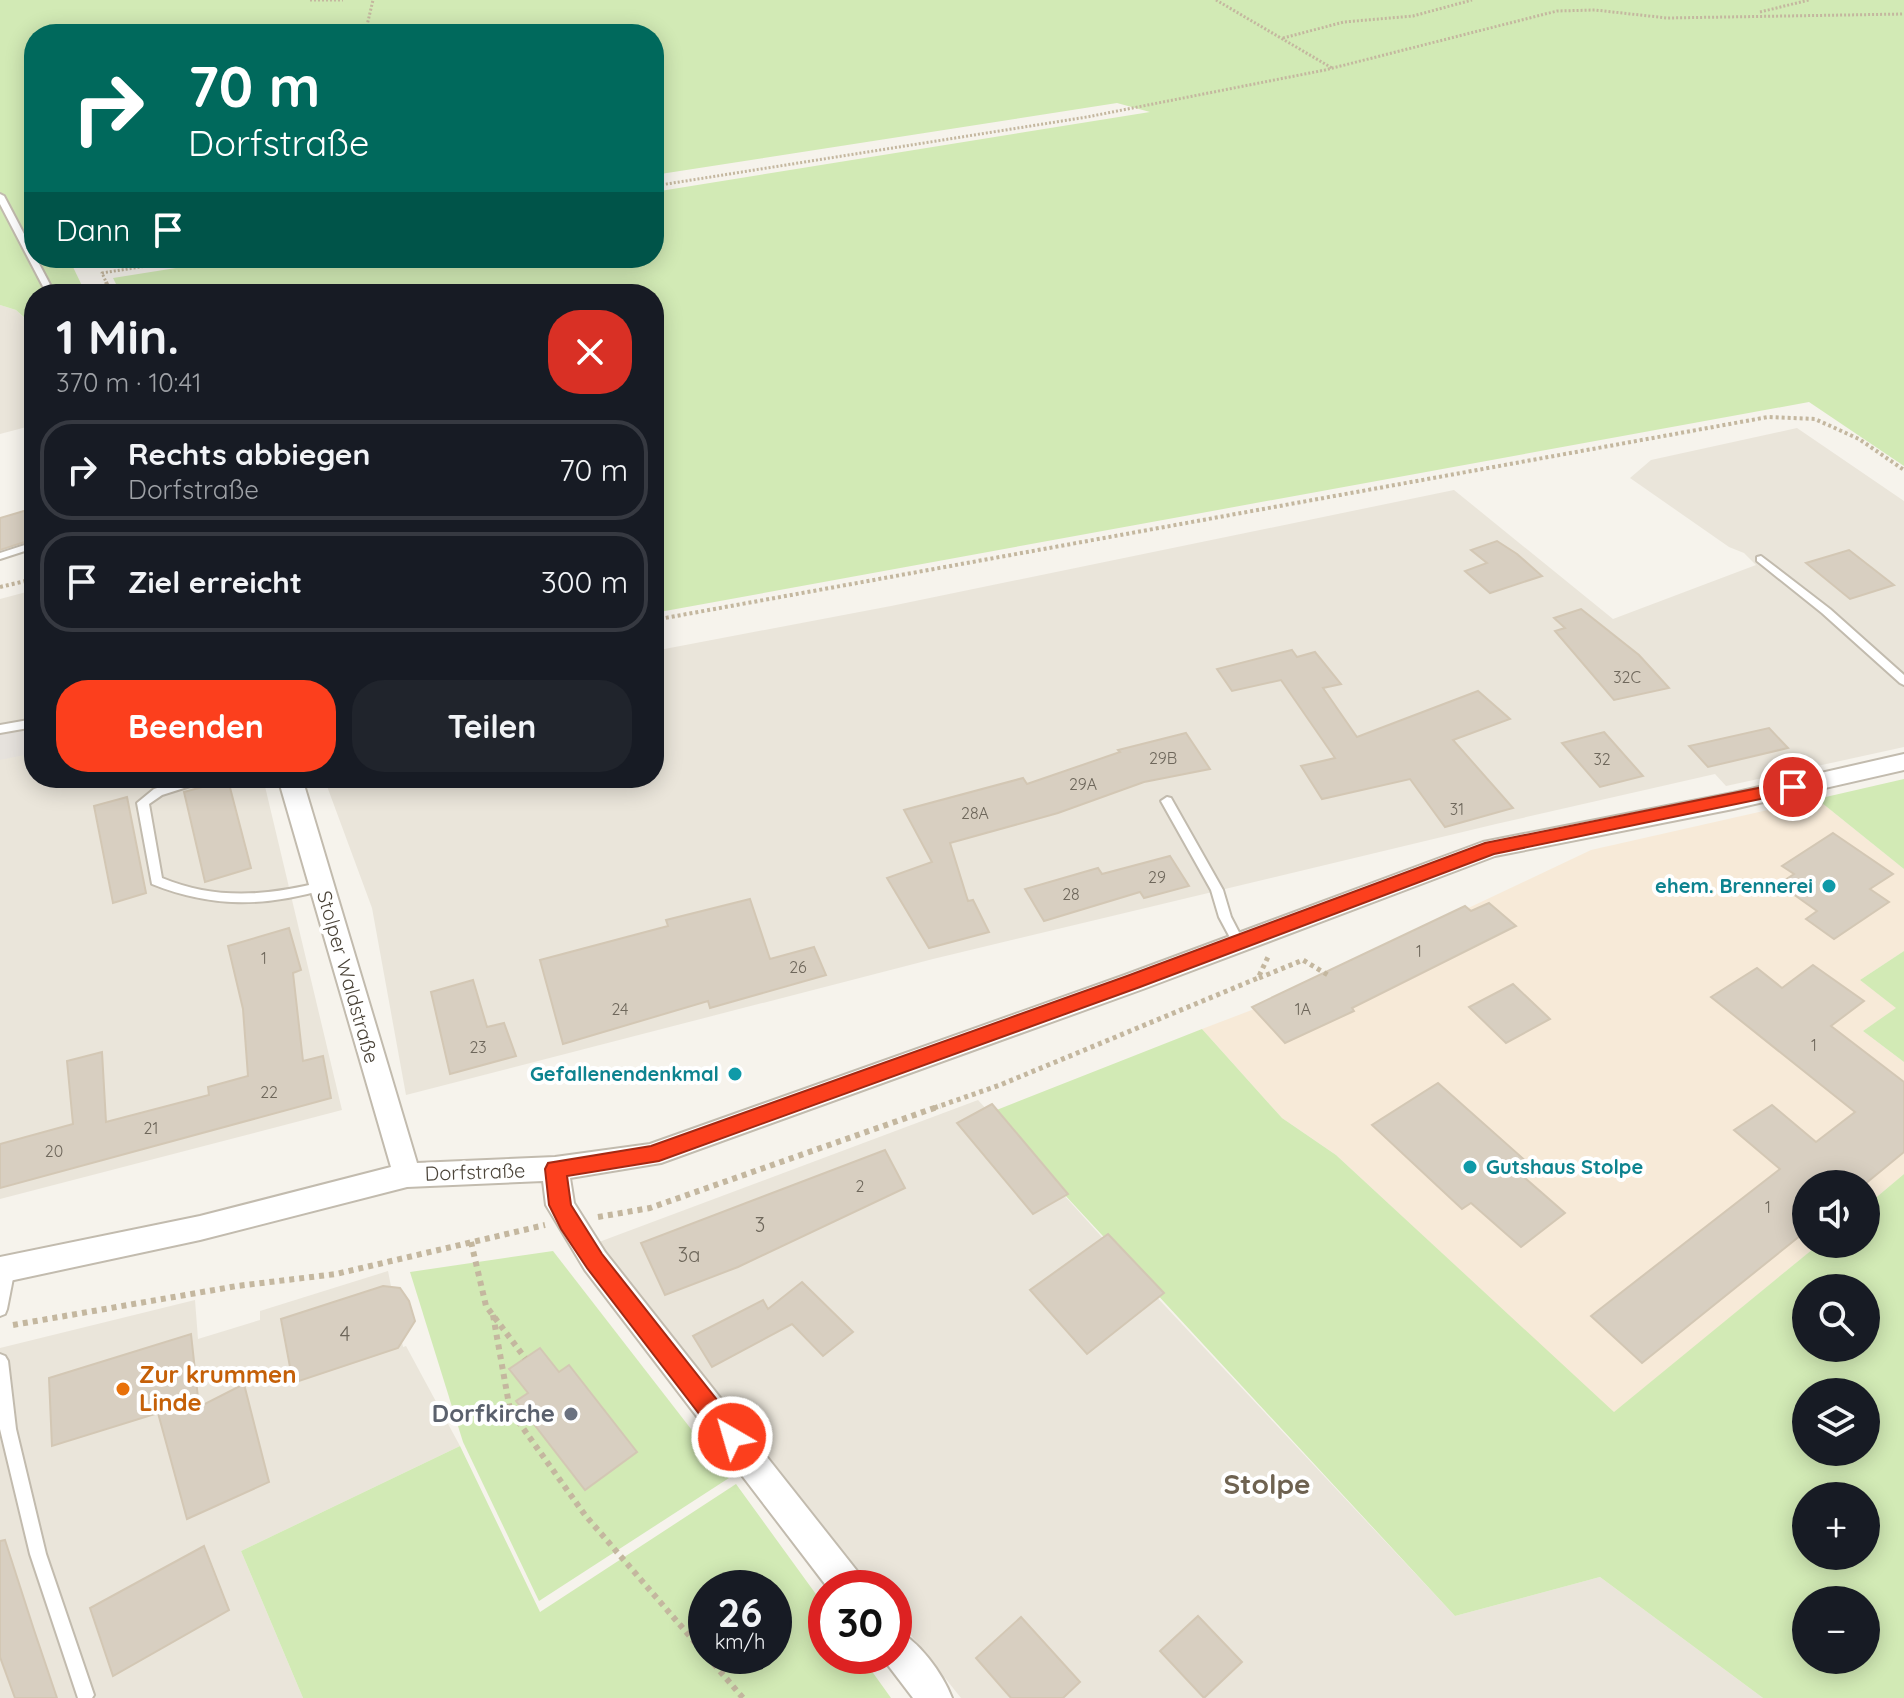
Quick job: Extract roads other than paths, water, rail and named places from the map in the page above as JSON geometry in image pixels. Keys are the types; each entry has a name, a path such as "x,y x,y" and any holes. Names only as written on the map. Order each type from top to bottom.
{"street":[{"name":"Dorfstraße","path":"4,1269 200,1228 407,1175 555,1169 651,1155 1491,848 1733,801 1904,762"},
{"name":"Stolper Waldstraße","path":"293,788 407,1175"},
{"path":"555,1169 560,1205 595,1261 835,1570"},
{"path":"912,1669 935,1698"}],"lane":[{"path":"0,196 24,242"},
{"path":"0,556 24,548"},
{"path":"1761,559 1826,611 1904,681"},
{"path":"0,729 24,725"},
{"path":"171,788 158,792 143,803 156,881 206,898 290,895 322,886"},
{"path":"1167,801 1217,890 1225,917 1238,942"},
{"path":"0,1309 4,1269"},
{"path":"0,1361 8,1429 38,1554 85,1695"}],"place":[{"name":"ehem. Brennerei","path":"1829,886"},
{"name":"Gefallenendenkmal","path":"735,1074"},
{"name":"Gutshaus Stolpe","path":"1470,1167"},
{"name":"Zur krummen Linde","path":"123,1389"},
{"name":"Dorfkirche","path":"571,1414"}],"district":[{"name":"Stolpe","path":"1267,1484"}]}
